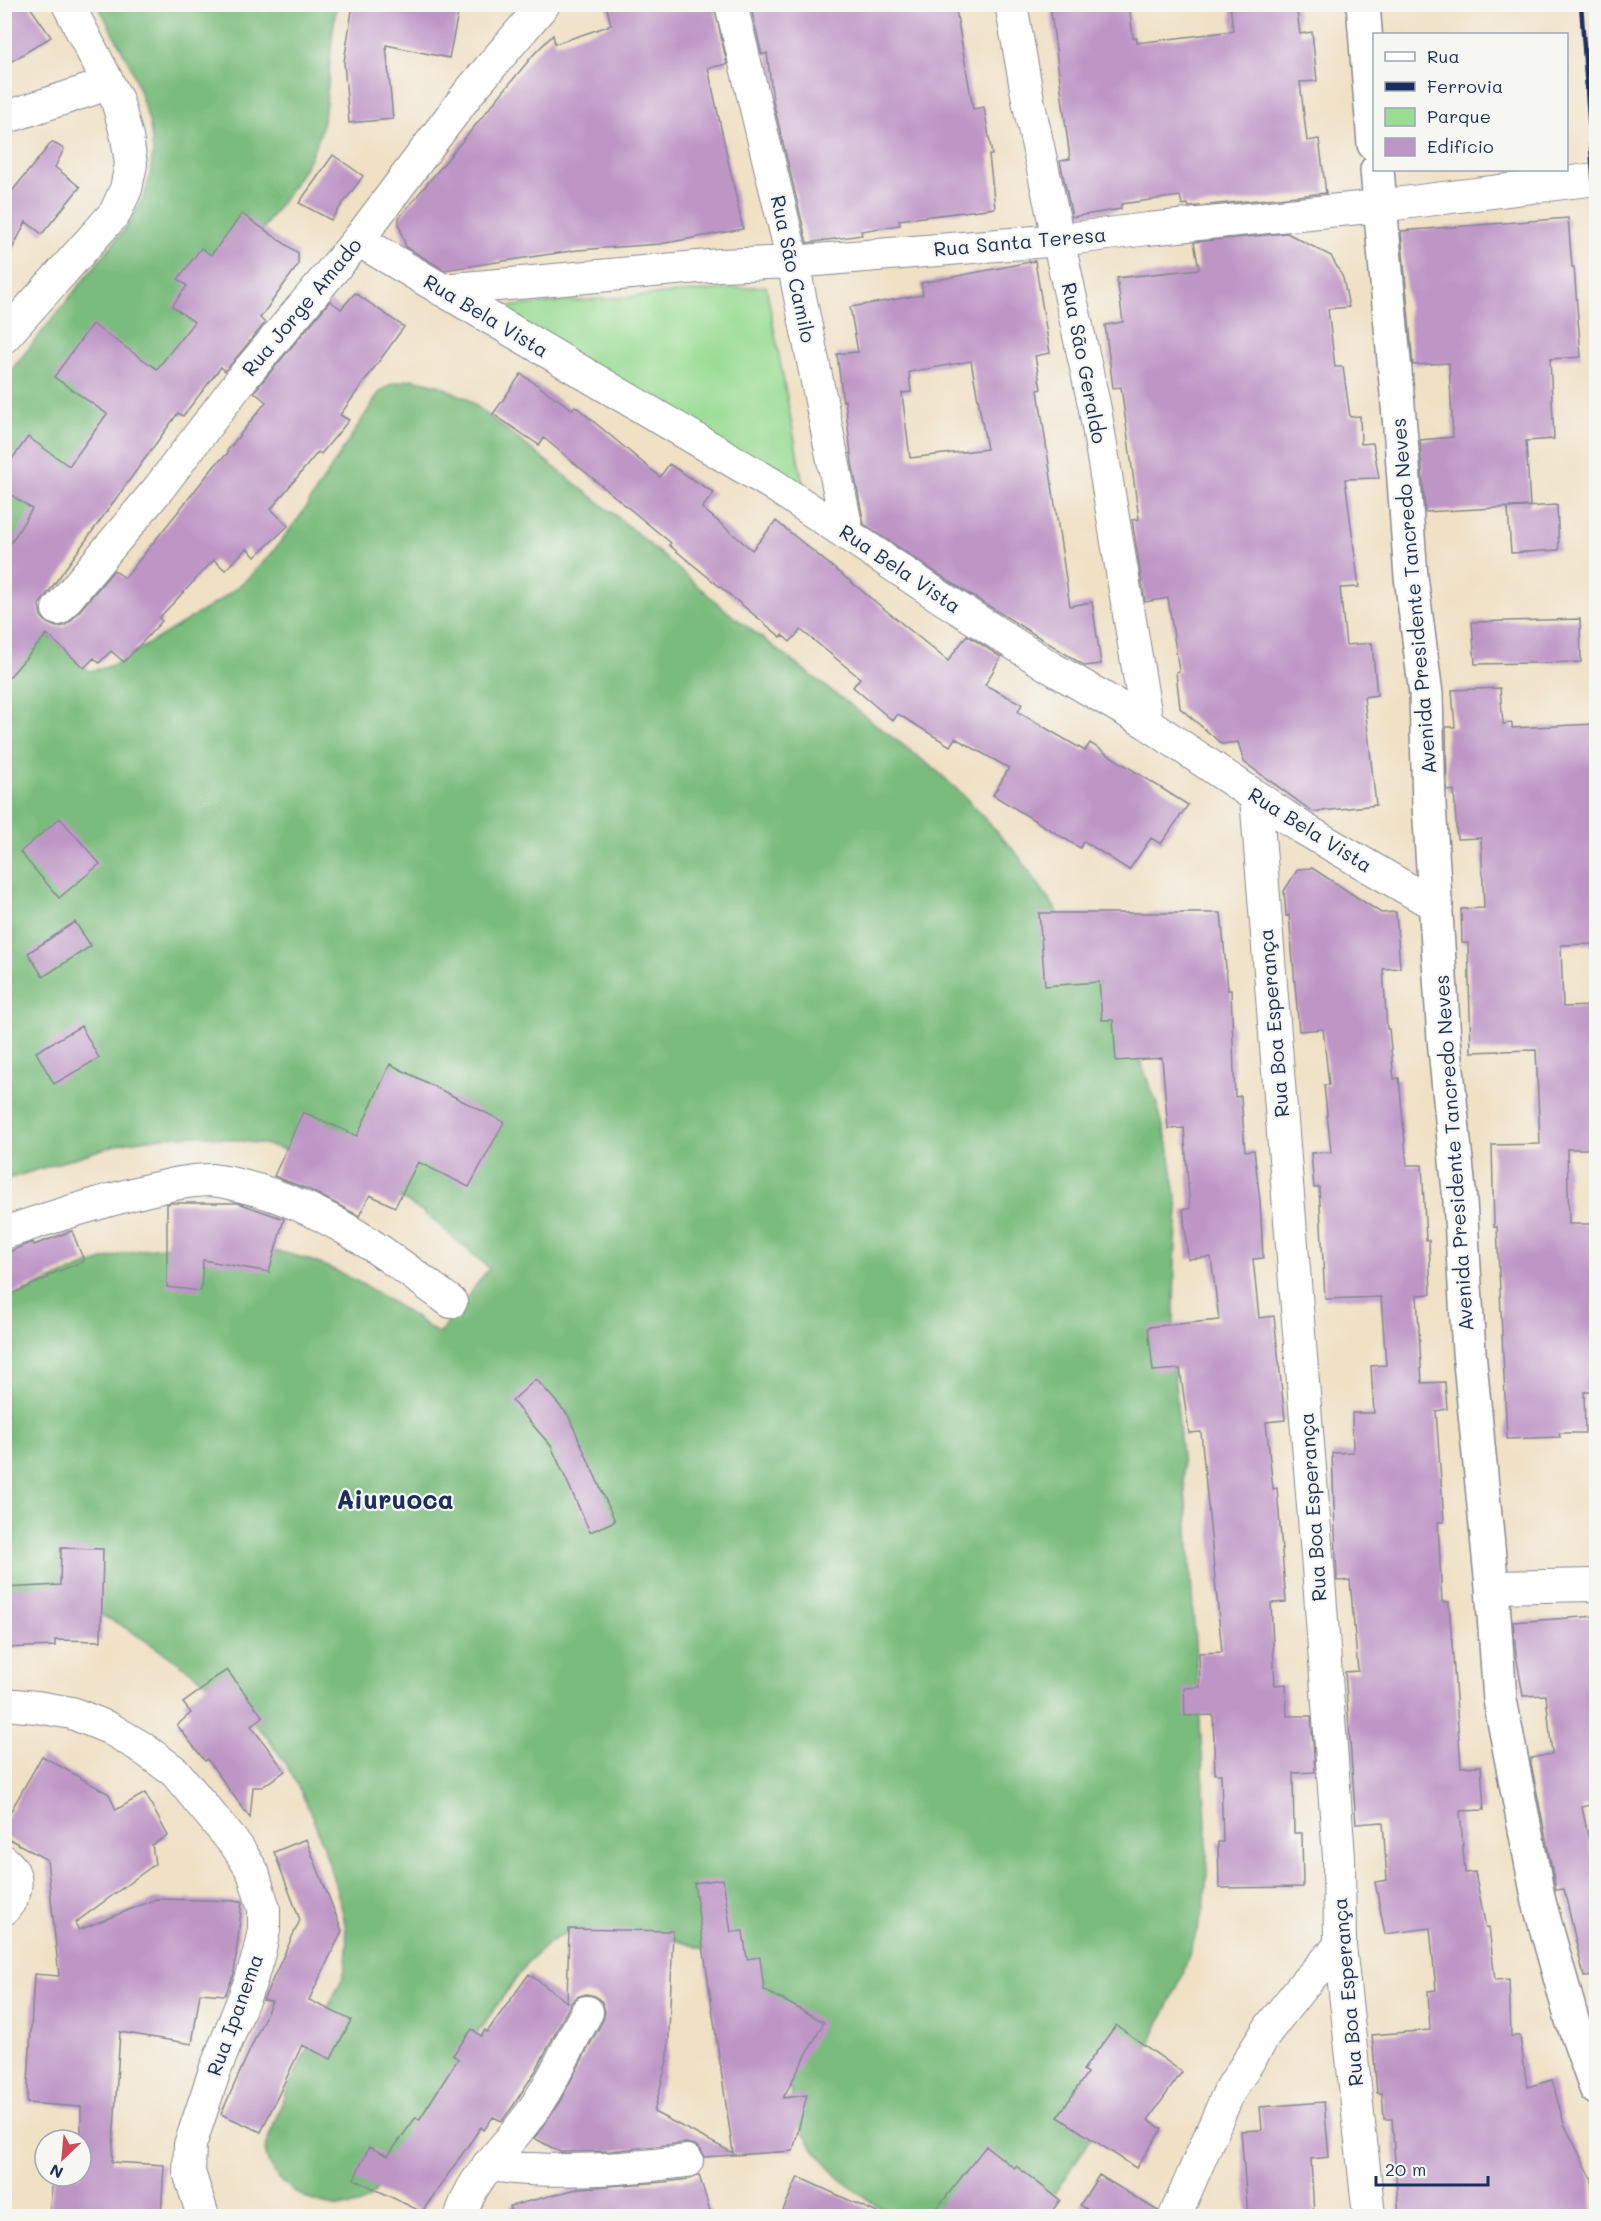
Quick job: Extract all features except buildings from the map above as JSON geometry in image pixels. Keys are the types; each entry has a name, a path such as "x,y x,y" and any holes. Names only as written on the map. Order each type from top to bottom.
{"street":[{"path":"4,337 115,213 126,189 131,164 127,137 117,100 68,4"},
{"name":"Rua Jorge Amado","path":"58,609 159,488 244,376 358,240 470,90 544,4"},
{"name":"Rua São Camilo","path":"731,4 793,262 848,535"},
{"name":"Rua São Geraldo","path":"1011,4 1029,105 1095,409 1147,723"},
{"path":"1363,4 1373,131"},
{"path":"4,118 108,84"},
{"name":"Avenida Presidente Tancredo Neves","path":"1377,171 1411,578 1426,694 1429,805 1444,1039 1460,1201 1470,1363 1492,1587 1500,1700 1525,1836 1553,1956 1596,2088"},
{"name":"Rua Santa Teresa","path":"442,290 720,265 793,262 1059,240 1379,206 1596,178"},
{"name":"Rua Bela Vista","path":"358,240 772,484 1052,668 1147,723 1256,798 1437,906"},
{"name":"Rua Boa Esperança","path":"1256,798 1320,1593 1338,1857 1340,1946 1369,2217"},
{"path":"4,1233 81,1208 167,1186 196,1181 227,1182 280,1197 346,1229 375,1246 451,1302"},
{"path":"1492,1587 1596,1586"},
{"name":"Rua Ipanema","path":"4,1704 72,1713 109,1728 141,1747 175,1772 238,1848 253,1872 264,1909 264,1930 259,1953 251,1980 215,2070 190,2145 189,2172 203,2217"},
{"path":"4,1861 14,1872 16,1882 11,1902 4,1909"},
{"path":"1175,2217 1229,2092 1270,2027 1304,1984 1340,1946"},
{"path":"462,2217 471,2190 488,2165 529,2117 587,2012"},
{"path":"488,2165 520,2169 582,2170 687,2161"}],"green space":[{"path":"98,5 337,5 326,106 317,144 297,180 5,597 5,378 127,226 145,195 150,174 153,152 150,125 142,99 131,67"},
{"path":"766,286 804,490 489,308"},
{"path":"412,379 438,385 466,398 619,518 728,612 937,771 965,797 1017,854 1060,915 1133,1043 1156,1101 1168,1144 1178,1209 1173,1361 1187,1513 1207,1837 1204,1908 1182,1977 1135,2073 1039,2216 897,2216 877,2206 841,2180 810,2144 795,2112 785,2061 709,1951 678,1941 641,1935 579,1930 552,1940 528,1962 480,2029 372,2196 359,2205 340,2206 325,2204 296,2192 273,2172 267,2159 266,2145 286,2092 343,1977 347,1949 345,1923 335,1884 320,1836 306,1802 280,1755 246,1716 206,1683 143,1639 109,1619 85,1609 55,1602 5,1596 5,1300 104,1259 132,1252 181,1246 250,1248 285,1253 332,1269 376,1292 439,1334 489,1268 426,1214 407,1202 370,1182 291,1151 263,1144 201,1135 162,1137 122,1143 5,1180 4,672 38,627 89,671 117,663 219,601 245,581 271,554 301,515 379,393 391,384"}],"railway":[{"path":"1581,4 1596,216"}],"district":[{"name":"Aiuruoca","path":"395,1500"}]}
